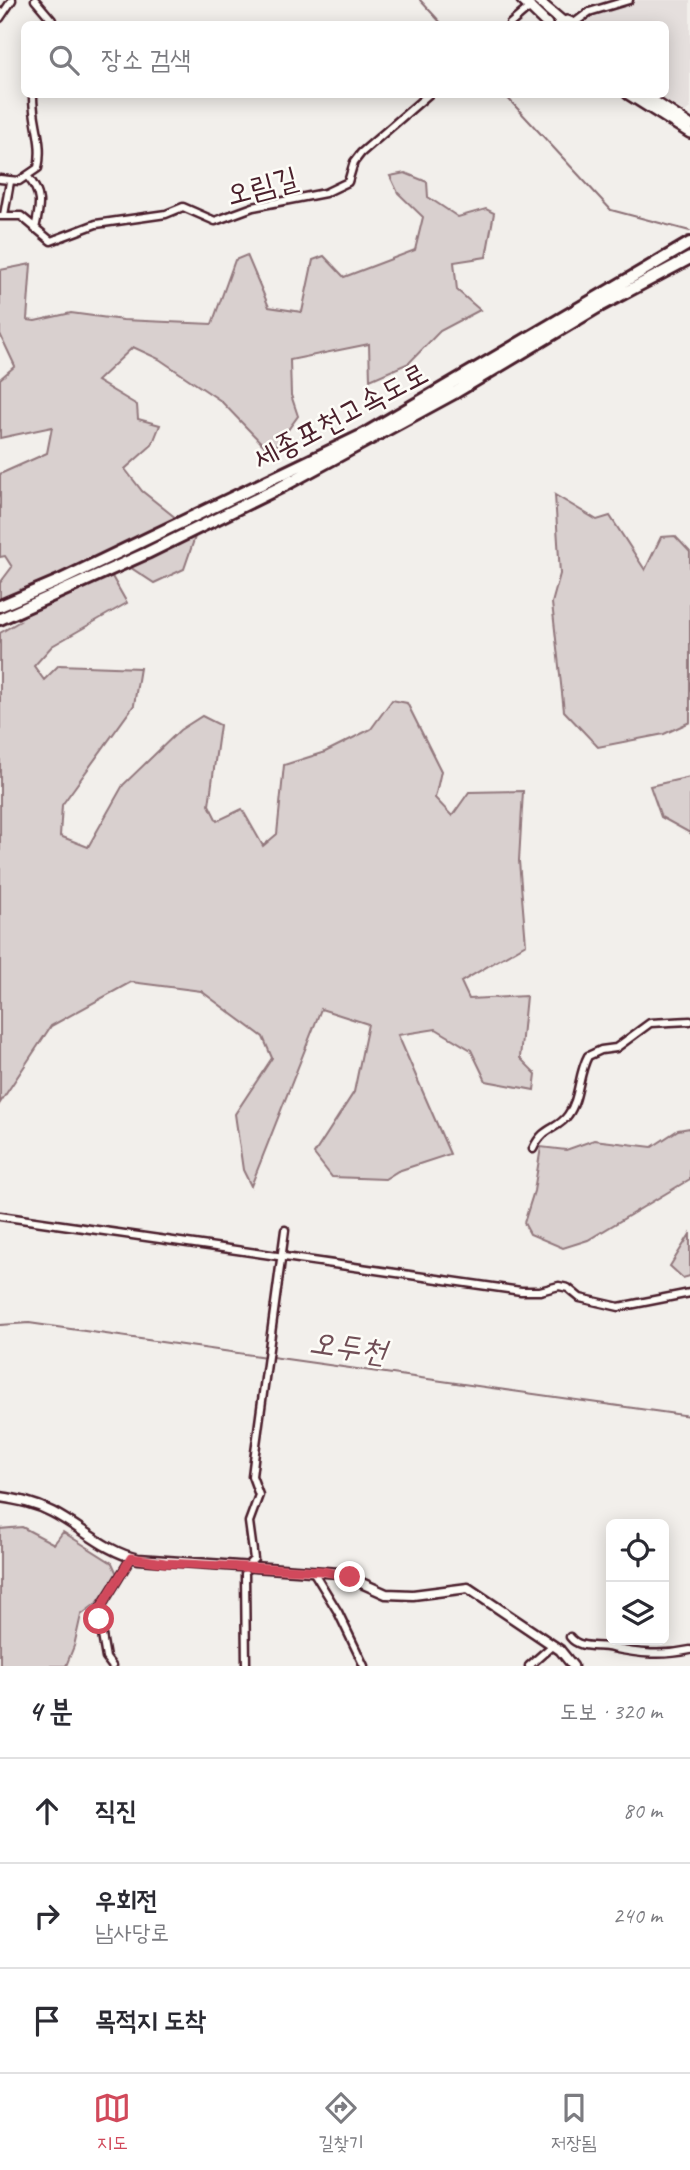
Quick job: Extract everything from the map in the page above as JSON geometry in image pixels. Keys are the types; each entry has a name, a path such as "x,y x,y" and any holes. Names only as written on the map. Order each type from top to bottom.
{"highway":[{"name":"세종포천고속도로","path":"0,606 85,569 363,435 690,243"},
{"name":"세종포천고속도로","path":"0,619 158,548 292,481 690,258"}],"main road":[{"path":"522,0 534,3 562,21"},
{"path":"534,3 545,21"},
{"path":"634,98 690,133"},
{"path":"649,98 690,125"}],"street":[{"path":"0,18 12,0"},
{"path":"35,0 51,21"},
{"path":"572,21 589,12 629,0"},
{"path":"513,21 534,3"},
{"path":"0,179 10,182 28,177 38,168 41,154 40,132 32,116 33,98"},
{"name":"오림길","path":"2,215 21,216 51,241 96,224 166,214 187,206 206,220 215,221 253,207 337,189 348,182 354,162 361,153 424,98"},
{"path":"28,177 38,187 40,203 34,229"},
{"path":"2,215 10,182"},
{"path":"533,1149 541,1134 562,1121 570,1111 588,1056 601,1050 616,1048 650,1023 690,1021"},
{"path":"0,1216 521,1291 540,1291 559,1286 568,1288 580,1298 619,1307 690,1293"},
{"path":"247,1666 245,1571 254,1559 249,1522 259,1494 253,1476 285,1230"},
{"path":"0,1497 27,1501 54,1513 98,1544 131,1558 245,1571 313,1571 350,1577 386,1594 413,1595 468,1588 554,1645 573,1666"},
{"path":"112,1666 106,1658 98,1612 131,1558"},
{"path":"313,1571 338,1612 364,1666"},
{"path":"570,1637 579,1645 614,1648 623,1652 673,1654 690,1650"},
{"path":"528,1666 554,1645"}],"shaded area":[{"path":"638,0 690,0 690,108 685,112 662,98 669,98 669,21 583,21"},
{"path":"405,173 427,182 428,197 458,217 486,209 494,213 486,257 454,262 457,290 480,310 440,331 409,363 370,380 369,344 290,360 291,395 298,416 271,453 221,401 159,359 133,347 97,381 137,405 138,419 160,425 152,445 125,469 142,491 196,534 184,569 154,583 125,564 102,559 127,603 52,646 34,666 44,680 59,665 140,668 134,705 62,805 60,836 88,847 123,785 180,730 202,716 220,725 209,805 217,821 242,809 263,846 277,834 284,765 325,752 371,729 392,700 407,703 441,771 435,798 452,816 469,792 523,791 519,861 526,944 461,982 469,999 526,996 520,1058 536,1074 534,1090 486,1081 471,1050 436,1029 398,1035 450,1154 398,1171 385,1179 332,1177 314,1154 354,1092 368,1024 321,1009 251,1186 243,1170 235,1114 272,1058 263,1037 201,991 131,982 51,1026 0,1103 0,633 20,621 0,610 0,583 12,567 5,556 0,557 0,474 47,453 52,427 0,438 0,379 15,366 0,334 0,270 31,264 27,320 35,321 71,313 123,320 212,324 235,260 247,255 269,307 302,312 313,260 324,256 344,277 415,250 423,217 398,193 390,176"},
{"path":"555,495 597,520 610,516 645,570 661,537 675,536 690,552 690,722 664,734 598,747 564,711 552,603 560,574"},
{"path":"690,777 690,833 661,817 650,786"},
{"path":"690,1128 690,1179 588,1240 563,1248 530,1234 524,1223 534,1191 541,1147 566,1150 594,1140 652,1147 678,1130"},
{"path":"690,1234 690,1276 683,1278 670,1266"},
{"path":"22,1527 54,1544 63,1532 112,1563 117,1574 98,1602 81,1615 66,1666 0,1666 0,1529"}],"waterway":[{"path":"420,0 439,21"},
{"path":"508,98 611,210 690,231"},
{"name":"오두천","path":"0,1325 29,1323 266,1357"},
{"name":"오두천","path":"272,1357 690,1416"}],"route":[{"path":"99,1619 98,1612 131,1558 165,1563 322,1571 350,1577"}]}
